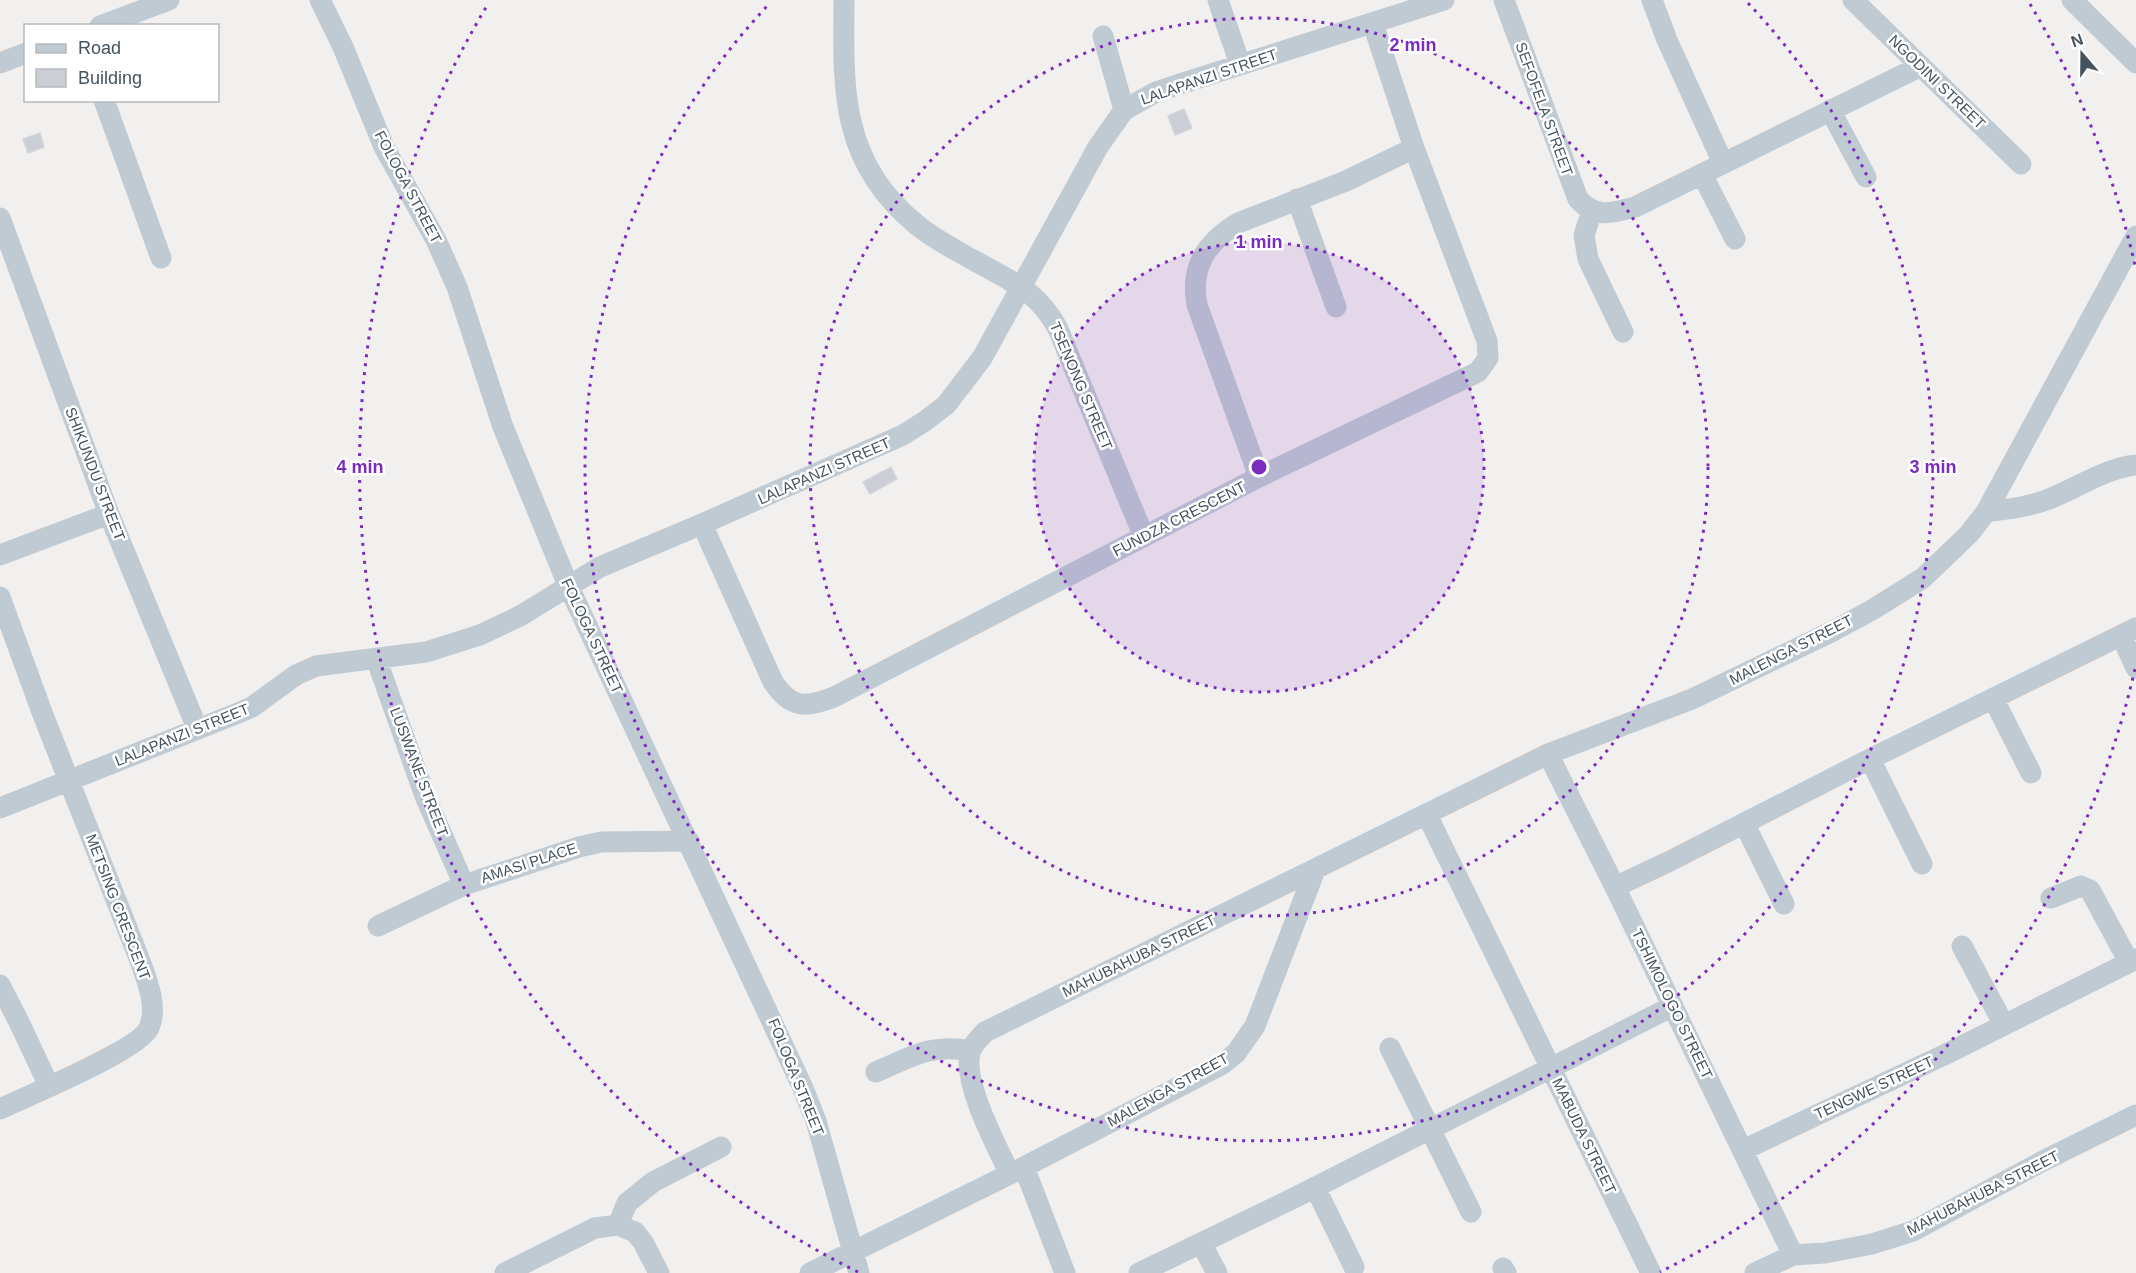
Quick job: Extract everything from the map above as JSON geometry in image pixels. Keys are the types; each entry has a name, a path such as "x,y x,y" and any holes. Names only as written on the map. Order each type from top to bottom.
{"street":[{"path":"104,24 143,5 169,0"},
{"name":"FOLOGA STREET","path":"320,0 343,47 384,147 436,240 457,287 503,427 568,585 802,1086 816,1121 859,1273"},
{"name":"TSENONG STREET","path":"844,0 843,58 849,116 857,145 869,168 899,208 918,226 1022,288 1042,304 1058,329 1144,537"},
{"path":"1218,0 1240,64"},
{"name":"LALAPANZI STREET","path":"0,808 252,707 306,669 329,663 426,652 480,635 520,616 608,563 874,450 925,421 946,405 982,358 1098,147 1124,110 1156,92 1444,0"},
{"name":"SEFOFELA STREET","path":"1504,0 1570,180 1578,199 1592,211"},
{"path":"1652,0 1723,164"},
{"name":"NGODINI STREET","path":"1853,0 2021,164"},
{"path":"2072,0 2136,63"},
{"name":"FUNDZA CRESCENT","path":"702,524 773,682 780,692 801,705 814,705 834,697 1259,477 1472,376 1484,366 1488,358 1487,341 1414,148 1373,24"},
{"path":"1103,36 1124,110"},
{"path":"0,63 24,54"},
{"path":"1623,332 1587,259 1584,235 1592,211 1615,212 1635,207 1921,66"},
{"path":"105,102 161,258"},
{"path":"1830,110 1866,177"},
{"path":"1259,477 1200,315 1194,290 1201,260 1210,245 1222,233 1252,216 1366,173 1414,148"},
{"path":"1702,174 1735,239"},
{"path":"1297,199 1336,307"},
{"name":"SHIKUNDU STREET","path":"0,218 109,514 197,728"},
{"name":"MALENGA STREET","path":"810,1273 1221,1065 1246,1041 1264,1005 1315,870 1548,754 1692,699 1831,632 1908,589 1970,534 1986,512 2136,236"},
{"path":"1986,512 2023,507 2047,500 2114,471 2136,465"},
{"path":"0,555 109,514"},
{"path":"0,597 70,780"},
{"path":"1615,887 2128,631 2136,668"},
{"name":"LUSWANE STREET","path":"376,658 425,796 464,885"},
{"path":"1993,698 2031,773"},
{"name":"TSHIMOLOGO STREET","path":"1548,754 1793,1255"},
{"path":"1870,759 1922,864"},
{"name":"METSING CRESCENT","path":"0,1108 137,1042 148,1029 151,1020 151,997 148,983 70,780"},
{"name":"MABUDA STREET","path":"1427,815 1652,1273"},
{"path":"1744,823 1784,904"},
{"name":"AMASI PLACE","path":"378,926 464,885 590,844 689,842"},
{"name":"MAHUBAHUBA STREET","path":"970,1051 978,1038 998,1025 1315,870"},
{"name":"TENGWE STREET","path":"1743,1150 2133,961 2090,890 2081,886 2051,898"},
{"path":"1962,946 2004,1025"},
{"path":"0,985 49,1086"},
{"name":"MABUDA STREET","path":"1139,1273 1673,1006"},
{"path":"876,1072 927,1050 952,1047 970,1051 968,1063 970,1076 988,1127 1017,1170 1065,1273"},
{"path":"1390,1048 1471,1212"},
{"name":"MAHUBAHUBA STREET","path":"1755,1273 1793,1255 1825,1253 1872,1244 1913,1231 2043,1161 2136,1115"},
{"path":"618,1225 627,1203 653,1182 722,1147"},
{"path":"1315,1187 1354,1267"},
{"path":"505,1273 595,1228 618,1225 635,1232 643,1242 659,1273"},
{"path":"1201,1243 1217,1273"}],"building":[{"path":"1184,109 1192,128 1175,135 1168,116"},
{"path":"40,133 44,147 28,153 23,139"},
{"path":"891,467 897,479 870,494 863,482"}]}
